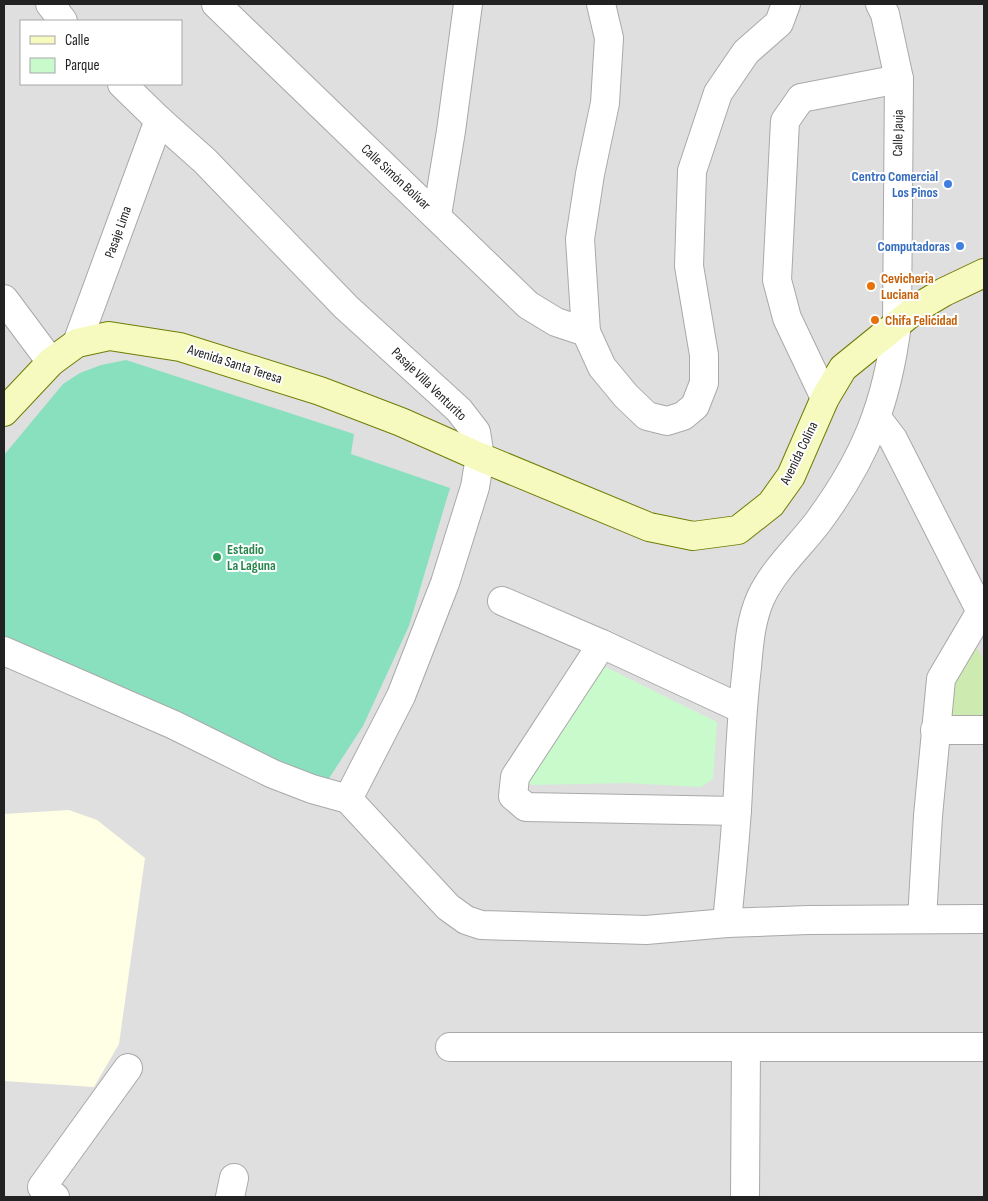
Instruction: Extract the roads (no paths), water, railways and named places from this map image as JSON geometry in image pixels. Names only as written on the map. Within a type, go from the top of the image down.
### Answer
[{"type":"street","points":[[50,4],[62,20]]},
{"type":"street","name":"Calle Simón Bolívar","points":[[216,4],[322,109],[437,215],[528,305],[556,322],[586,332]]},
{"type":"street","points":[[437,215],[452,131],[468,4]]},
{"type":"street","points":[[601,4],[609,38],[605,104],[590,174],[580,239],[586,332],[602,367],[626,396],[647,416],[667,421],[683,416],[694,406],[704,383],[704,355],[689,266],[692,171],[718,94],[746,52],[779,23],[786,4]]},
{"type":"street","name":"Calle Jauja","points":[[727,923],[737,811],[742,709],[751,628],[761,598],[777,570],[818,522],[856,465],[877,418],[892,361],[897,324],[899,79],[885,14],[880,4]]},
{"type":"street","points":[[825,398],[786,318],[777,280],[785,121],[801,98],[899,79]]},
{"type":"street","name":"Pasaje Villa Venturito","points":[[123,85],[205,161],[346,307],[459,410],[476,432],[480,457],[475,487],[445,583],[401,696],[348,798]]},
{"type":"street","name":"Pasaje Lima","points":[[77,343],[159,120]]},
{"type":"street","name":"Avenida Colina","points":[[480,457],[649,527],[693,536],[738,530],[771,504],[791,476],[825,398],[844,368],[897,324],[944,292],[984,273]]},
{"type":"street","points":[[4,299],[51,362]]},
{"type":"street","name":"Avenida Santa Teresa","points":[[4,412],[51,362],[77,343],[108,336],[180,347],[320,391],[401,422],[480,457]]},
{"type":"street","points":[[877,418],[893,439],[983,615],[941,679],[935,730],[922,919]]},
{"type":"street","points":[[502,601],[602,644],[742,709]]},
{"type":"street","points":[[602,644],[514,777],[513,796],[526,807],[737,811]]},
{"type":"street","points":[[4,651],[174,725],[272,774],[312,789],[348,798],[448,907],[466,920],[481,925],[646,930],[727,923],[984,919]]},
{"type":"street","points":[[935,730],[984,730]]},
{"type":"street","points":[[450,1047],[984,1047]]},
{"type":"street","points":[[745,1197],[746,1047]]},
{"type":"street","points":[[55,1197],[42,1187],[128,1068]]},
{"type":"place","name":"Centro Comercial Los Pinos","points":[[948,184]]},
{"type":"place","name":"Computadoras","points":[[960,246]]},
{"type":"place","name":"Cevicheria Luciana","points":[[871,286]]},
{"type":"place","name":"Chifa Felicidad","points":[[875,320]]},
{"type":"place","name":"Estadio La Laguna","points":[[217,557]]}]
